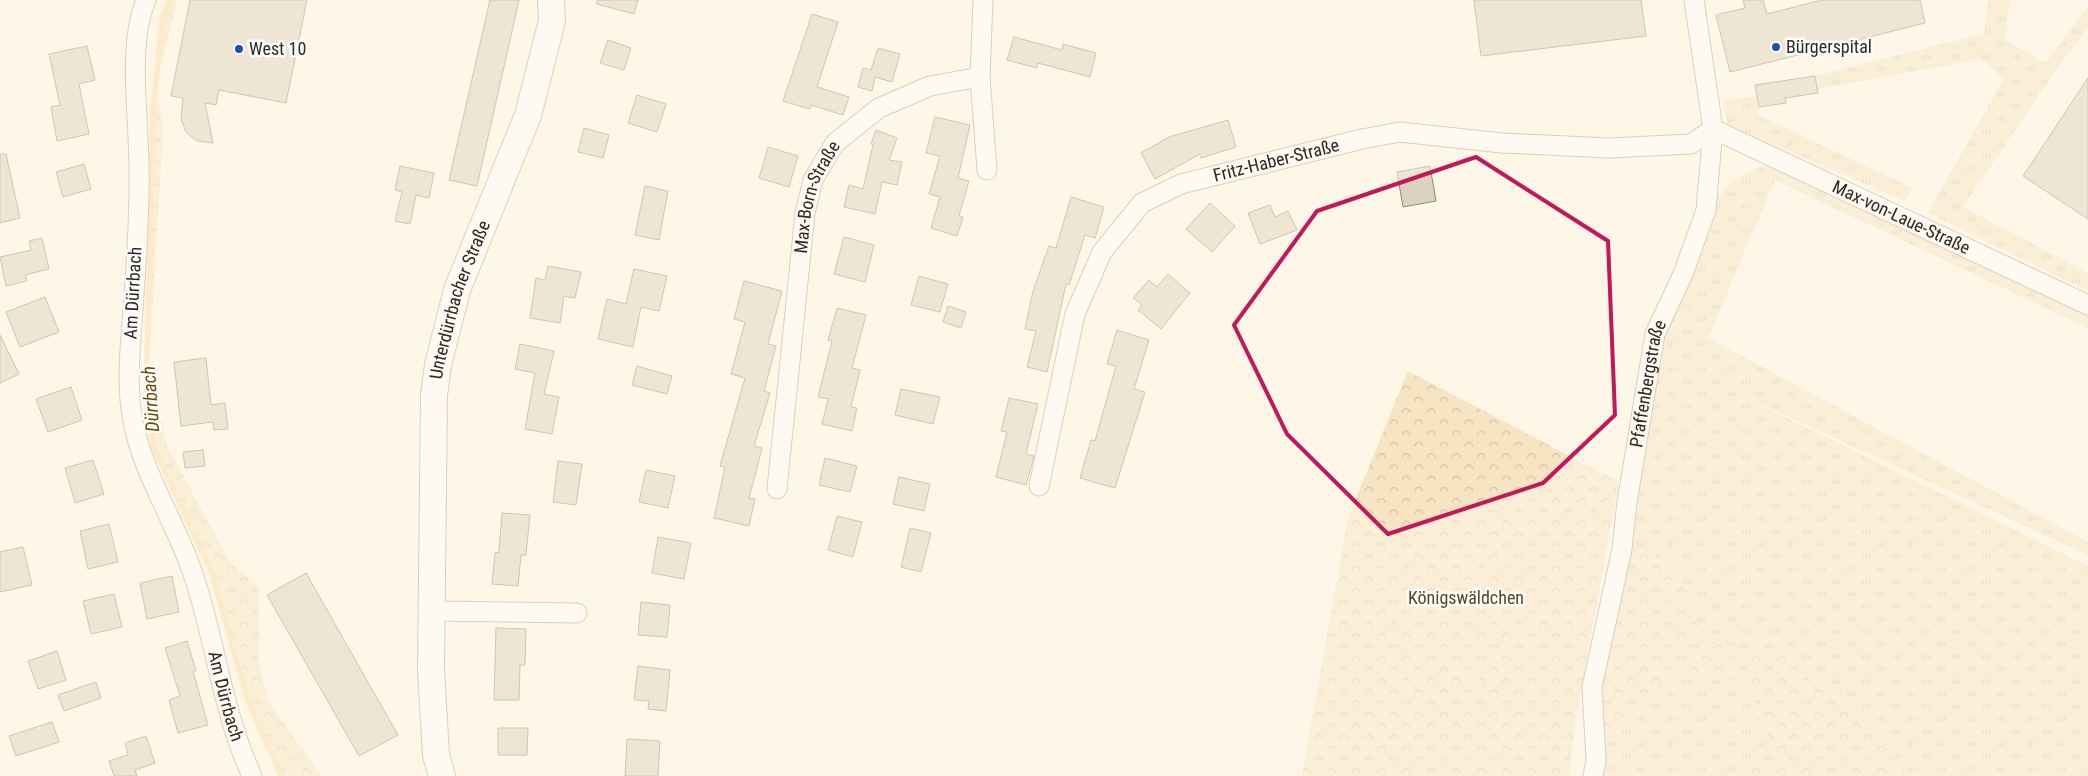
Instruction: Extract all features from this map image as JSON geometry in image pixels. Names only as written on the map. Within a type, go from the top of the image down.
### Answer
[{"type":"street","name":"Am Dürrbach","points":[[146,0],[136,37],[139,179],[130,343],[130,400],[134,432],[146,470],[188,558],[196,581],[227,708],[240,749],[252,776]]},
{"type":"street","name":"Unterdürrbacher Straße","points":[[442,776],[436,755],[432,713],[434,395],[438,365],[457,290],[528,115],[552,21],[551,0]]},
{"type":"street","points":[[983,0],[980,77],[987,170]]},
{"type":"street","name":"Pfaffenbergstraße","points":[[1593,776],[1596,761],[1592,687],[1622,549],[1627,502],[1655,334],[1683,274],[1706,210],[1713,129],[1694,0]]},
{"type":"street","name":"Max-Born-Straße","points":[[777,490],[805,213],[814,180],[835,143],[879,108],[930,86],[980,77]]},
{"type":"street","name":"Max-von-Laue-Straße","points":[[1713,129],[2088,305]]},
{"type":"street","name":"Fritz-Haber-Straße","points":[[1039,486],[1075,314],[1102,252],[1142,203],[1181,184],[1362,139],[1400,132],[1502,143],[1610,148],[1691,144],[1713,129]]},
{"type":"street","points":[[432,611],[578,613]]},
{"type":"highlighted area","points":[[1476,157],[1608,241],[1615,415],[1543,483],[1388,534],[1287,434],[1234,325],[1317,211]]},
{"type":"green space","points":[[166,0],[177,0],[159,73],[158,104],[162,113],[162,148],[149,365],[166,444],[230,563],[252,580],[259,591],[259,661],[267,700],[321,776],[281,776],[247,699],[212,574],[153,446],[146,396],[153,108],[158,20]]},
{"type":"green space","points":[[1988,0],[2010,0],[2005,40],[2046,63],[2088,6],[2088,27],[2053,74],[1963,207],[2088,273],[2088,291],[1928,213],[2004,79],[1982,59],[1817,89],[1815,76],[1984,34]]},
{"type":"green space","points":[[1757,96],[1758,115],[1912,188],[1904,201],[1727,124],[1723,101]]},
{"type":"green space","points":[[1780,161],[2088,305],[2088,328],[1775,180],[1708,338],[2088,542],[2088,555],[1720,385],[2088,566],[2088,776],[1909,776],[1840,689],[1813,677],[1781,639],[1726,646],[1703,635],[1675,563],[1622,549],[1655,334],[1706,210],[1730,184],[1739,178],[1758,168]]},
{"type":"green space","name":"Königswäldchen","points":[[1408,371],[1619,482],[1575,723],[1569,776],[1302,776],[1348,518]]},
{"type":"green space","points":[[1622,549],[1675,563],[1703,635],[1726,646],[1781,639],[1813,677],[1840,689],[1909,776],[1732,776],[1771,745],[1746,683],[1703,672],[1665,679],[1625,714],[1596,761],[1592,687]]},
{"type":"green space","points":[[1703,672],[1746,683],[1771,745],[1732,776],[1593,776],[1596,761],[1625,714],[1665,679]]},
{"type":"building","name":"West 10","points":[[190,0],[307,0],[286,103],[219,90],[216,105],[205,103],[213,143],[197,141],[186,132],[181,119],[183,98],[171,96]]},
{"type":"building","points":[[490,0],[519,0],[477,186],[449,180]]},
{"type":"building","points":[[597,0],[638,0],[634,14],[597,4]]},
{"type":"building","points":[[1474,0],[1641,0],[1646,36],[1481,56]]},
{"type":"building","name":"Bürgerspital","points":[[1743,0],[1763,0],[1767,14],[1822,0],[1920,0],[1925,23],[1730,72],[1716,15],[1745,8]]},
{"type":"building","points":[[812,14],[838,22],[817,87],[849,97],[843,115],[811,105],[810,109],[783,101]]},
{"type":"building","points":[[1014,37],[1062,50],[1063,44],[1096,53],[1090,77],[1038,63],[1037,68],[1007,60]]},
{"type":"building","points":[[608,40],[631,48],[624,70],[600,63]]},
{"type":"building","points":[[87,46],[95,80],[79,84],[89,134],[57,141],[51,107],[60,105],[49,54]]},
{"type":"building","points":[[878,48],[900,54],[892,82],[875,77],[872,91],[858,87],[863,68],[871,70]]},
{"type":"building","points":[[1815,76],[1818,93],[1785,98],[1786,103],[1759,107],[1755,85]]},
{"type":"building","points":[[2088,78],[2088,219],[2023,176]]},
{"type":"building","points":[[637,95],[666,104],[657,132],[628,123]]},
{"type":"building","points":[[935,117],[970,125],[958,178],[969,181],[959,216],[963,217],[957,236],[931,228],[940,197],[929,194],[940,156],[926,153]]},
{"type":"building","points":[[1228,120],[1236,147],[1201,158],[1200,154],[1155,179],[1141,153],[1169,137]]},
{"type":"building","points":[[584,128],[609,135],[603,158],[578,152]]},
{"type":"building","points":[[876,130],[897,138],[889,160],[902,162],[897,185],[882,182],[875,214],[844,207],[849,185],[863,189],[873,145],[871,144]]},
{"type":"building","points":[[768,147],[798,156],[789,187],[759,178]]},
{"type":"building","points":[[0,154],[6,154],[20,218],[0,223]]},
{"type":"building","points":[[84,164],[91,189],[63,197],[56,172]]},
{"type":"building","points":[[400,166],[434,173],[429,198],[416,195],[410,224],[395,221],[402,192],[395,190]]},
{"type":"building","points":[[1430,166],[1436,201],[1403,207],[1397,172]]},
{"type":"building","points":[[645,186],[668,191],[659,240],[635,235]]},
{"type":"building","points":[[1071,197],[1104,207],[1095,238],[1085,235],[1069,285],[1066,284],[1047,372],[1027,367],[1036,331],[1025,329],[1033,291],[1049,246],[1056,248]]},
{"type":"building","points":[[1210,203],[1235,226],[1212,252],[1186,229]]},
{"type":"building","points":[[1270,205],[1275,217],[1288,211],[1297,230],[1260,244],[1248,213]]},
{"type":"building","points":[[844,237],[874,245],[865,282],[834,274]]},
{"type":"building","points":[[42,238],[49,269],[25,275],[27,281],[6,286],[0,257],[31,250],[29,241]]},
{"type":"building","points":[[548,266],[581,272],[575,298],[564,296],[560,323],[530,318],[536,278],[545,280]]},
{"type":"building","points":[[634,269],[667,276],[659,311],[641,307],[633,347],[598,339],[607,299],[626,304]]},
{"type":"building","points":[[1168,274],[1190,293],[1161,329],[1138,310],[1142,305],[1133,298],[1149,280],[1157,287]]},
{"type":"building","points":[[919,276],[948,284],[940,312],[911,305]]},
{"type":"building","points":[[744,281],[782,291],[768,344],[776,346],[764,391],[770,393],[754,446],[762,448],[749,498],[755,499],[749,526],[714,518],[725,467],[720,466],[745,378],[731,374],[745,322],[734,319]]},
{"type":"building","points":[[45,297],[59,332],[20,347],[6,312]]},
{"type":"building","points":[[948,306],[966,312],[961,328],[943,322]]},
{"type":"building","points":[[837,308],[866,315],[852,368],[860,370],[851,407],[857,408],[852,431],[822,424],[828,399],[818,397],[832,341],[828,340]]},
{"type":"building","points":[[1117,330],[1149,340],[1134,389],[1145,392],[1115,488],[1080,478],[1091,440],[1095,441],[1116,366],[1107,364]]},
{"type":"building","points":[[0,335],[19,374],[0,383]]},
{"type":"building","points":[[520,344],[554,351],[544,394],[559,397],[552,434],[525,429],[535,373],[515,369]]},
{"type":"building","points":[[206,358],[211,405],[225,403],[228,429],[214,430],[213,422],[181,426],[174,362]]},
{"type":"building","points":[[637,366],[672,376],[667,394],[632,385]]},
{"type":"building","points":[[71,387],[82,420],[48,432],[36,399]]},
{"type":"building","points":[[901,389],[940,397],[933,424],[895,415]]},
{"type":"building","points":[[1009,398],[1038,404],[1026,454],[1034,456],[1026,485],[996,477],[1007,432],[1001,431]]},
{"type":"building","points":[[203,450],[205,466],[185,468],[183,452]]},
{"type":"building","points":[[825,458],[857,466],[850,492],[819,485]]},
{"type":"building","points":[[93,460],[104,494],[75,503],[65,468]]},
{"type":"building","points":[[558,461],[582,464],[576,505],[553,502]]},
{"type":"building","points":[[646,470],[675,476],[668,508],[639,502]]},
{"type":"building","points":[[899,477],[930,484],[924,511],[893,504]]},
{"type":"building","points":[[502,513],[530,515],[526,555],[521,555],[518,586],[492,584],[495,553],[499,552]]},
{"type":"building","points":[[837,516],[862,522],[853,557],[828,550]]},
{"type":"building","points":[[109,524],[118,562],[88,569],[80,531]]},
{"type":"building","points":[[910,528],[931,533],[921,572],[901,567]]},
{"type":"building","points":[[658,537],[691,543],[684,579],[652,573]]},
{"type":"building","points":[[23,547],[32,585],[0,592],[0,552]]},
{"type":"building","points":[[306,573],[398,735],[359,756],[267,595]]},
{"type":"building","points":[[172,576],[179,612],[147,619],[140,583]]},
{"type":"building","points":[[114,594],[122,627],[91,634],[83,601]]},
{"type":"building","points":[[641,602],[670,605],[667,637],[638,635]]},
{"type":"building","points":[[496,628],[526,629],[525,665],[520,665],[519,700],[494,700]]},
{"type":"building","points":[[187,641],[208,725],[178,733],[169,700],[180,696],[165,648]]},
{"type":"building","points":[[57,651],[66,680],[38,689],[28,661]]},
{"type":"building","points":[[638,666],[670,670],[666,711],[648,709],[649,701],[634,700]]},
{"type":"building","points":[[96,682],[101,698],[64,711],[58,695]]},
{"type":"building","points":[[52,722],[59,742],[16,756],[9,736]]},
{"type":"building","points":[[498,728],[528,728],[527,755],[498,755]]},
{"type":"building","points":[[146,736],[155,763],[135,770],[137,776],[114,776],[109,761],[128,755],[125,743]]},
{"type":"building","points":[[627,739],[660,741],[658,776],[625,776]]},
{"type":"waterway","name":"Dürrbach","points":[[171,0],[162,23],[153,108],[146,396],[153,446],[212,574],[247,699],[281,776]]},
{"type":"place","name":"Bürgerspital","points":[[1776,47]]},
{"type":"place","name":"West 10","points":[[239,49]]}]
